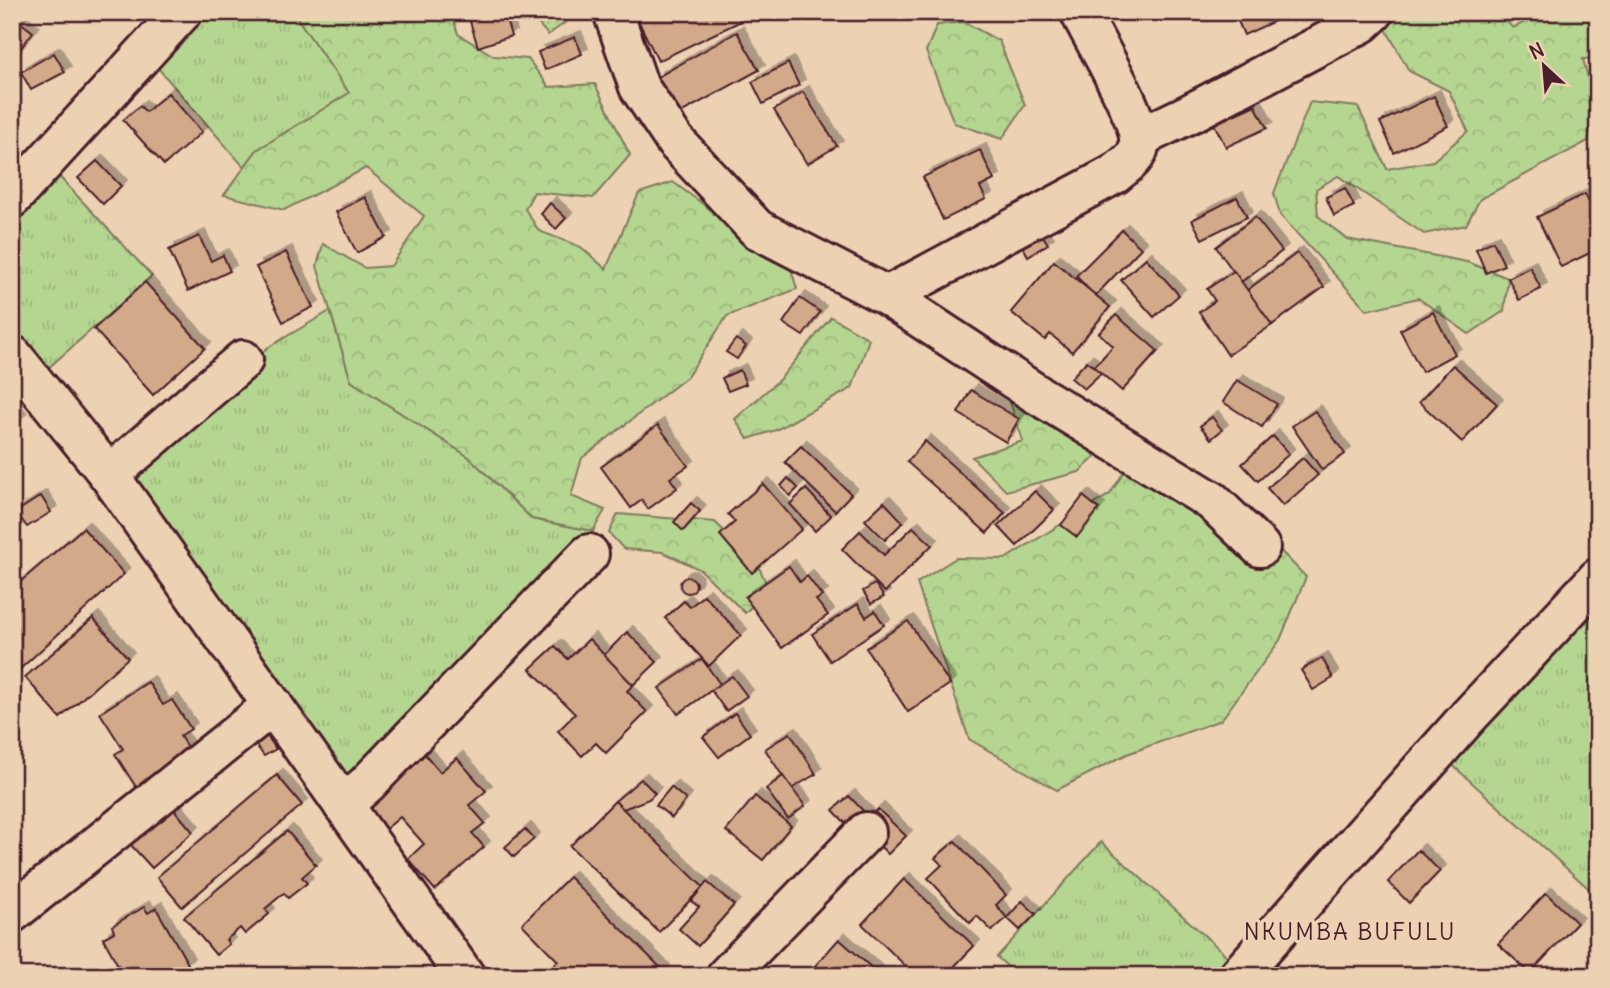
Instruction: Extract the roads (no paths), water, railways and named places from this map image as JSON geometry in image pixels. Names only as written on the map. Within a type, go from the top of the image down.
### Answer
[{"type":"street","points":[[12,198],[182,12]]},
{"type":"street","points":[[613,12],[639,87],[668,131],[757,229],[887,296],[1035,393],[1212,501],[1260,548]]},
{"type":"street","points":[[887,296],[1115,174],[1136,156],[1140,144],[1136,121],[1080,12]]},
{"type":"street","points":[[1139,138],[1362,23],[1374,12]]},
{"type":"street","points":[[12,355],[109,475],[465,976]]},
{"type":"street","points":[[109,475],[243,360]]},
{"type":"street","points":[[343,805],[367,784],[589,554]]},
{"type":"street","points":[[1238,976],[1468,717],[1598,578]]},
{"type":"street","points":[[12,913],[273,705]]},
{"type":"street","points":[[726,976],[866,832]]},
{"type":"district","name":"NKUMBA BUFULU","points":[[1350,932]]}]
